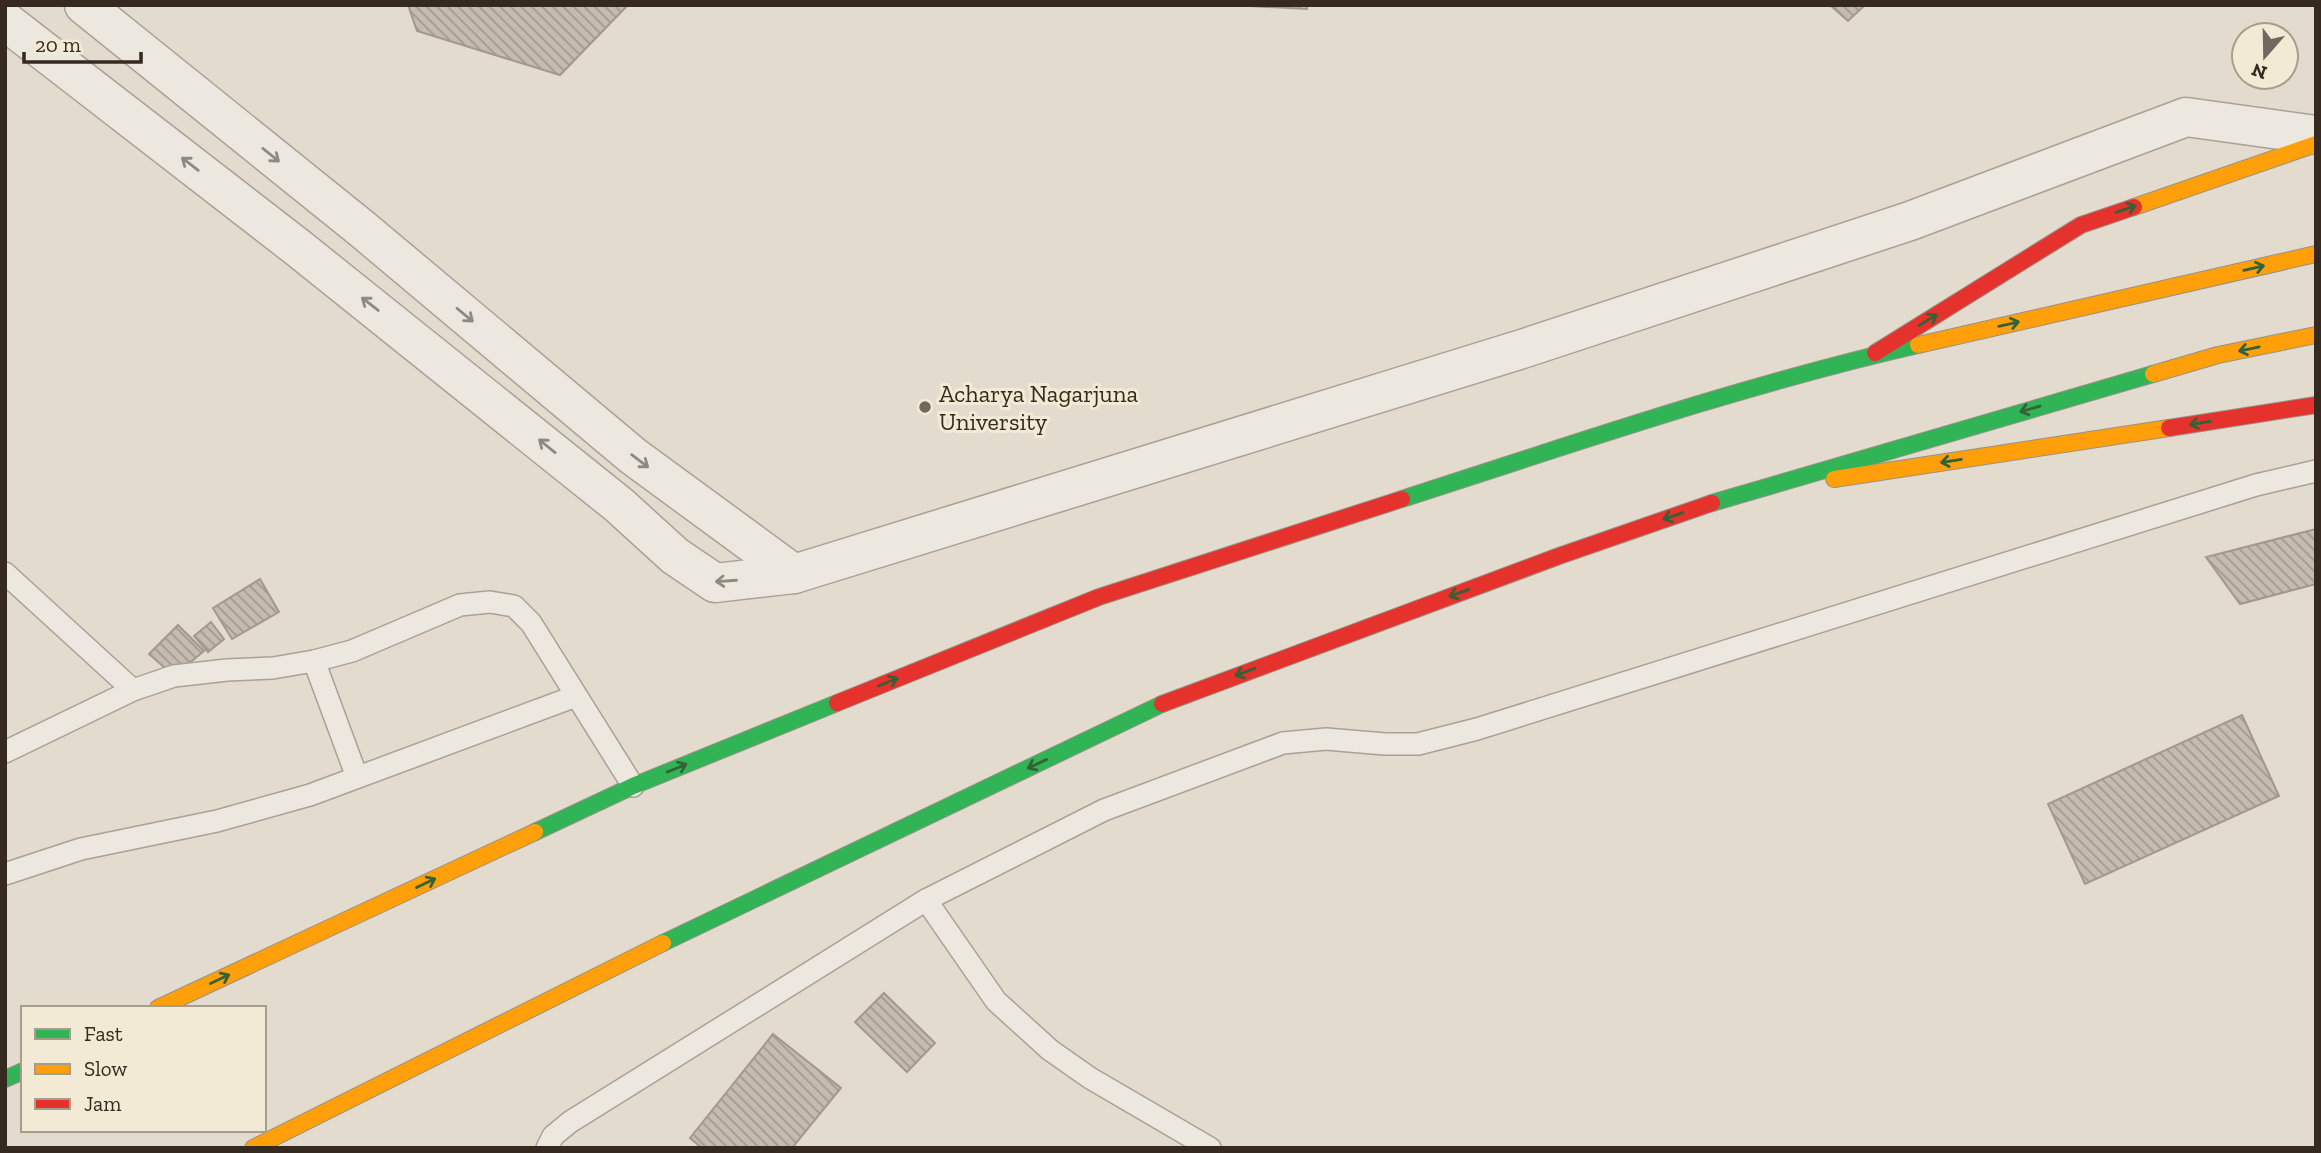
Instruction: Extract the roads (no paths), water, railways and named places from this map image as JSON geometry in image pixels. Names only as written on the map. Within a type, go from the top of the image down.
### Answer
[{"type":"main road","points":[[1870,356],[2081,225],[2316,145]]},
{"type":"main road","points":[[162,1006],[633,786],[1099,597],[1669,412],[1870,356],[2316,254]]},
{"type":"main road","points":[[253,1148],[696,926],[1175,698],[1559,556],[1737,494],[2218,355],[2316,335]]},
{"type":"main road","points":[[1737,494],[2316,405]]},
{"type":"main road","points":[[5,1079],[21,1072]]},
{"type":"street","points":[[84,5],[361,228],[633,456],[794,574]]},
{"type":"street","points":[[5,21],[286,238],[619,505],[675,556],[715,583],[794,574],[1522,349],[1910,221],[2186,117],[2316,135]]},
{"type":"lane","points":[[547,1148],[553,1136],[570,1122],[926,900],[1104,810],[1283,743],[1326,739],[1418,744],[1477,729],[2243,489],[2316,471]]},
{"type":"lane","points":[[5,573],[133,690]]},
{"type":"lane","points":[[5,752],[133,690],[174,676],[314,662],[352,650],[460,605],[490,602],[514,606],[531,623],[633,786]]},
{"type":"lane","points":[[314,662],[357,777]]},
{"type":"lane","points":[[5,874],[81,849],[216,821],[310,795],[576,696]]},
{"type":"lane","points":[[926,900],[996,1001],[1050,1050],[1090,1078],[1210,1148]]},
{"type":"place","name":"Acharya Nagarjuna University","points":[[925,407]]}]
